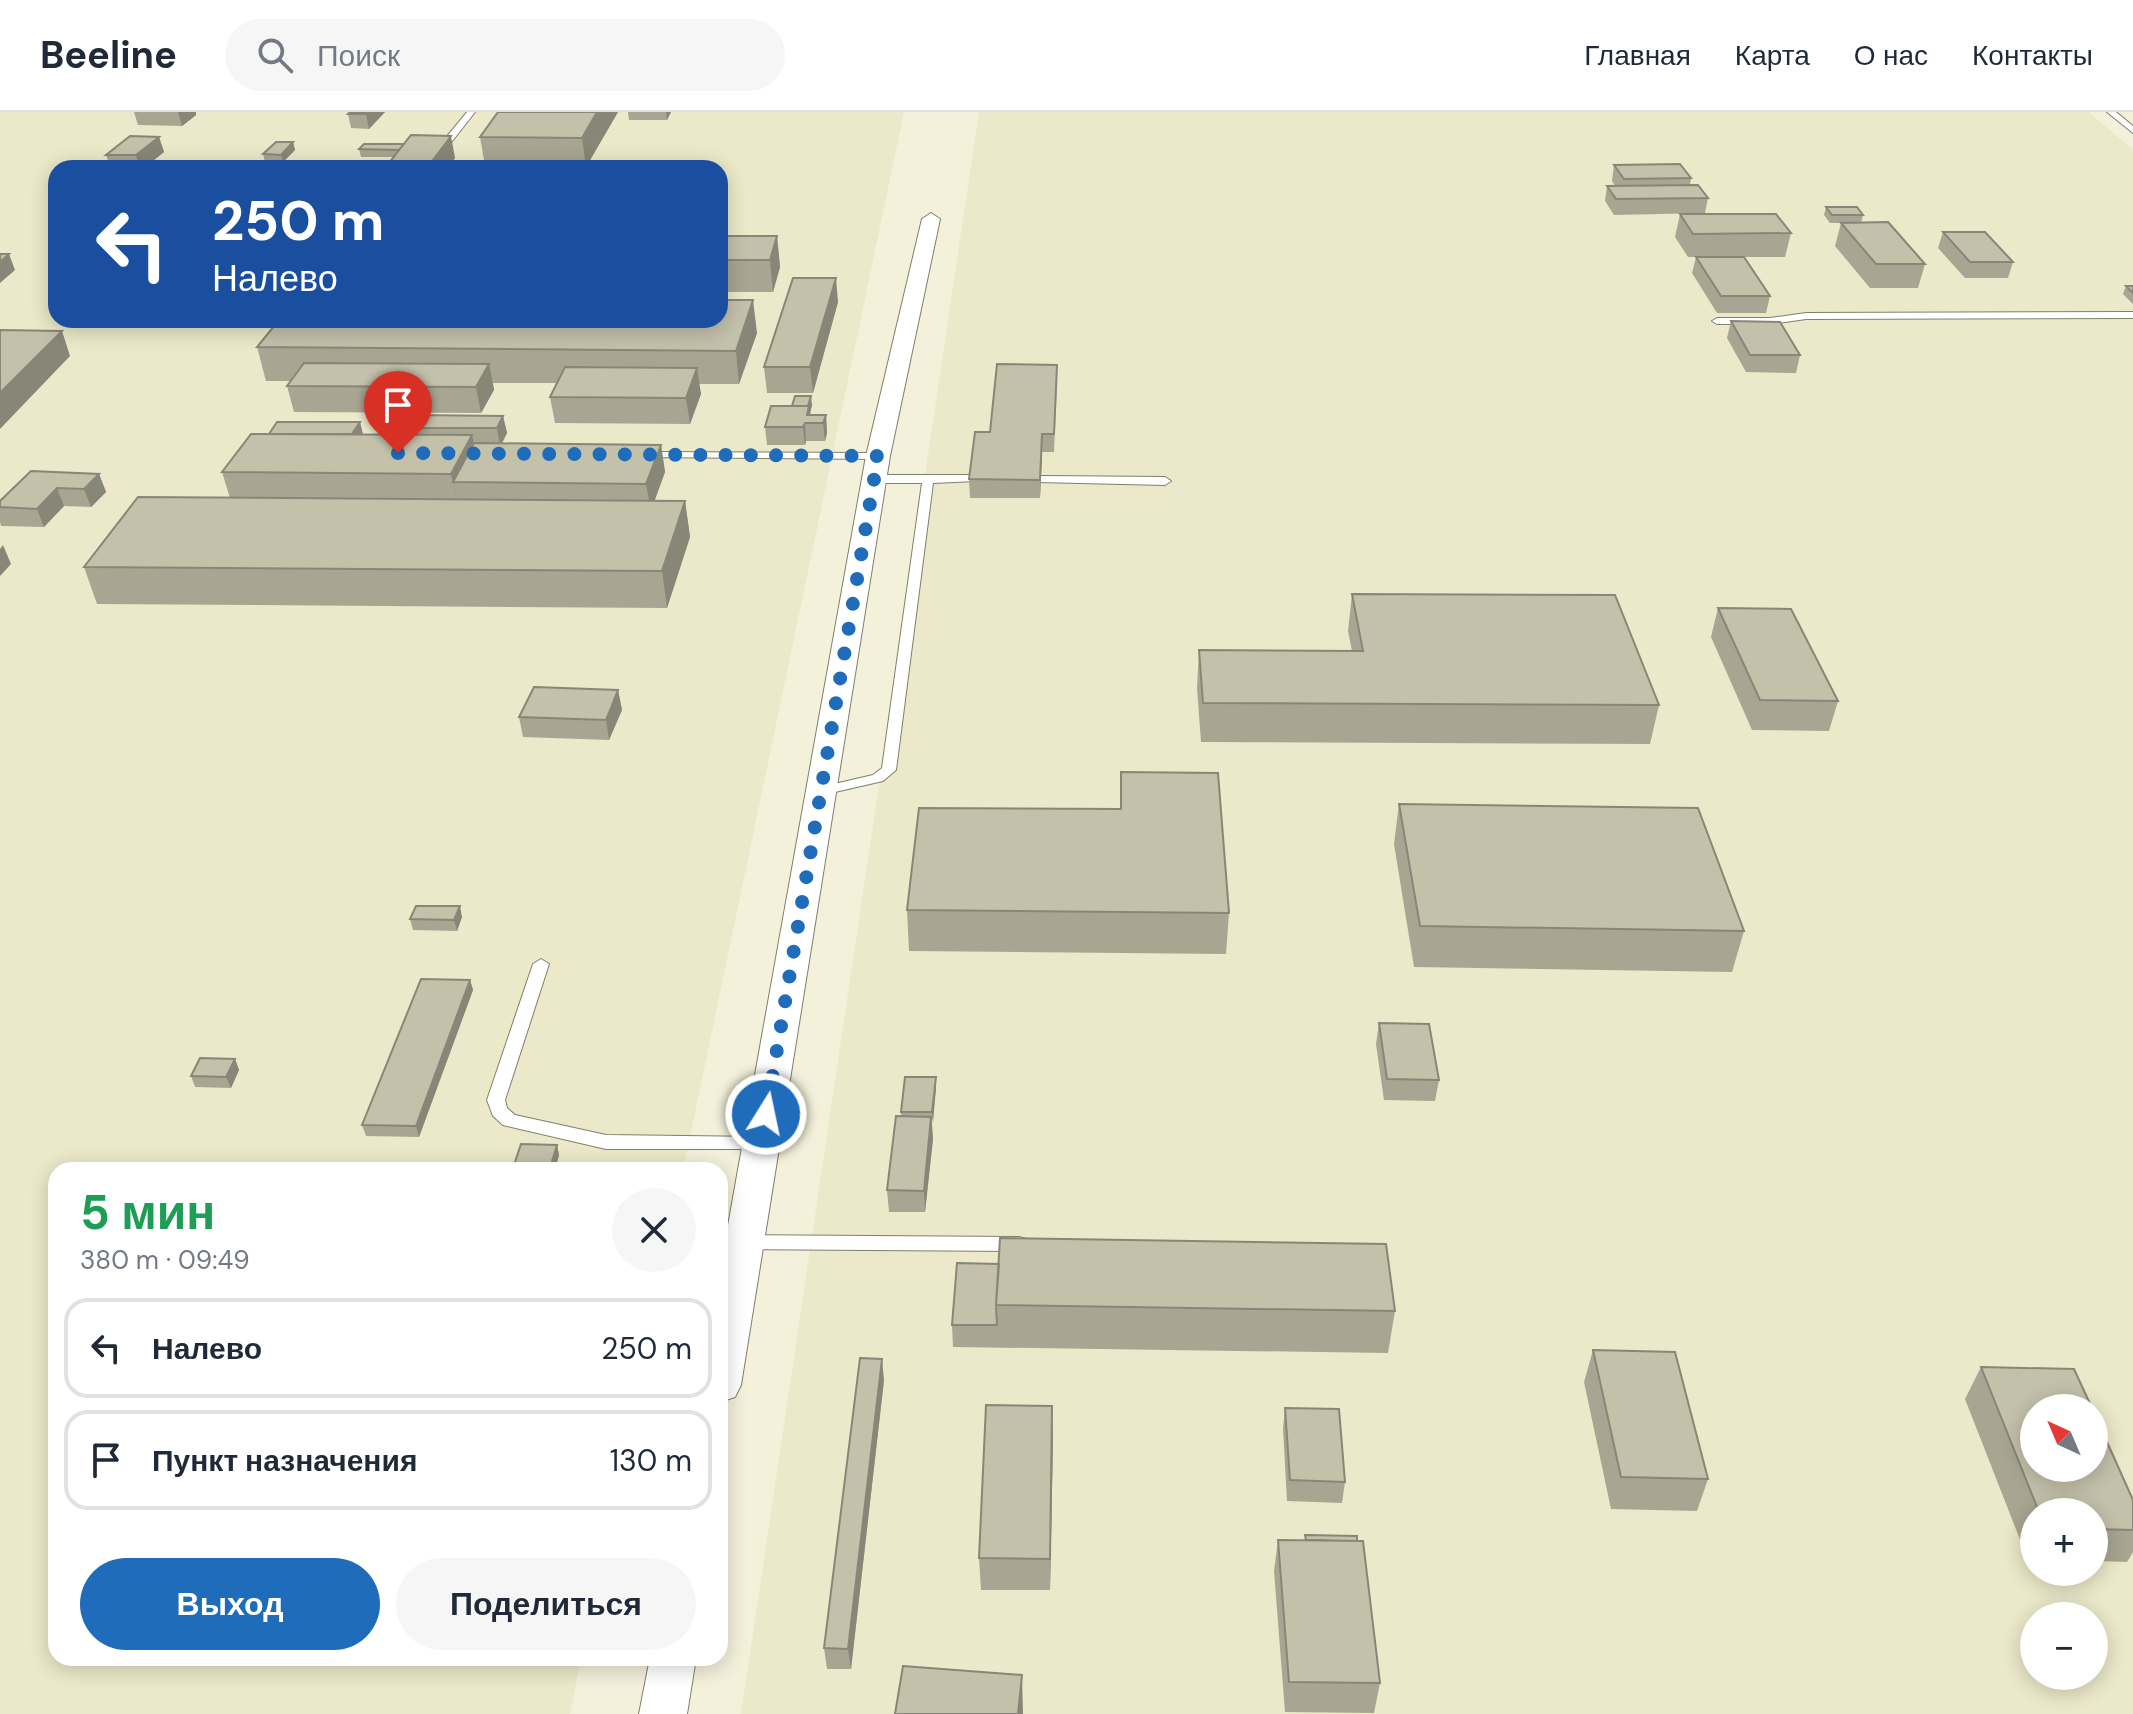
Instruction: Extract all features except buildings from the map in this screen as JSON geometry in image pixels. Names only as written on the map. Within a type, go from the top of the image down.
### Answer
[{"type":"street","points":[[728,1337],[876,468],[931,219]]},
{"type":"street","points":[[663,1714],[672,1666]]},
{"type":"lane","points":[[447,142],[471,112]]},
{"type":"lane","points":[[2111,112],[2133,130]]},
{"type":"lane","points":[[1717,321],[1770,321],[1806,316],[2133,315]]},
{"type":"lane","points":[[629,455],[876,468],[928,479],[972,479]]},
{"type":"lane","points":[[822,791],[878,778],[889,770],[928,479]]},
{"type":"lane","points":[[1041,480],[1165,481]]},
{"type":"lane","points":[[541,964],[496,1100],[499,1111],[509,1120],[606,1142],[761,1144]]},
{"type":"lane","points":[[744,1242],[1044,1245]]},
{"type":"shaded area","points":[[0,112],[904,112],[685,1162],[48,1162],[48,1666],[579,1666],[570,1714],[0,1714]]},
{"type":"shaded area","points":[[979,112],[2089,112],[2133,150],[2133,1714],[741,1714]]},
{"type":"route","points":[[398,453],[878,456],[766,1114]]}]
